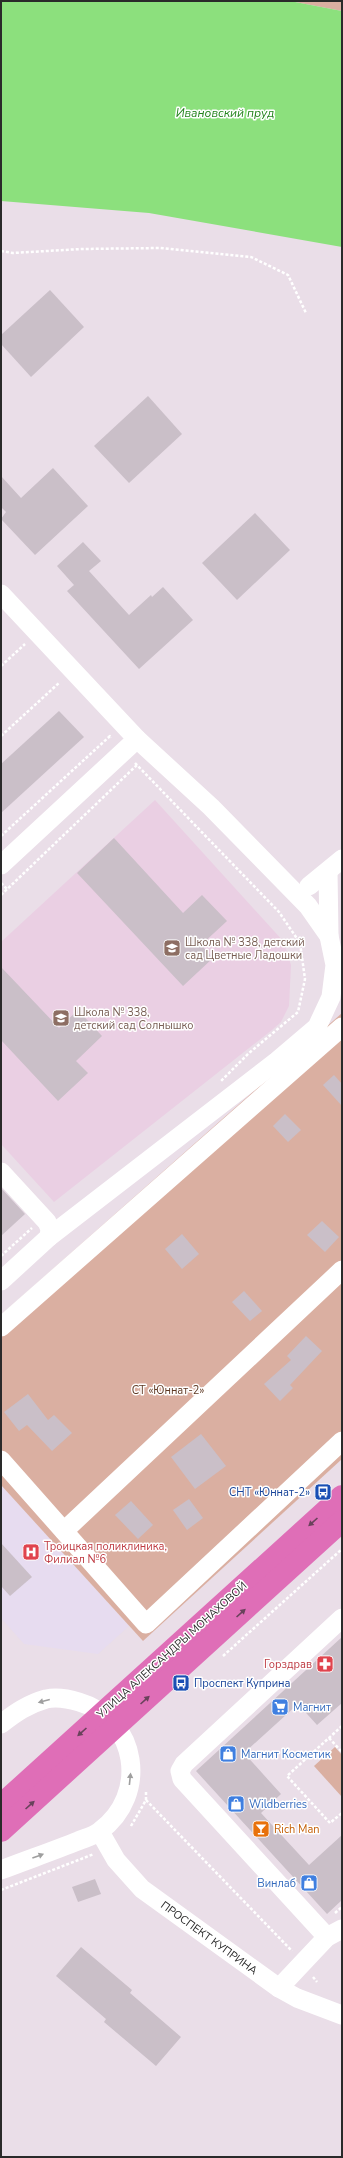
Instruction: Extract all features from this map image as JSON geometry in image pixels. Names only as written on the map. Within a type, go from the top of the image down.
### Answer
[{"type":"main road","name":"УЛИЦА АЛЕКСАНДРЫ МОНАХОВОЙ","points":[[1,1831],[110,1719],[342,1496]]},
{"type":"main road","name":"УЛИЦА АЛЕКСАНДРЫ МОНАХОВОЙ","points":[[1,1805],[110,1719],[342,1521]]},
{"type":"street","points":[[1,594],[130,745],[212,806],[308,906],[329,936]]},
{"type":"street","points":[[1,865],[130,745]]},
{"type":"street","points":[[309,886],[342,859]]},
{"type":"street","points":[[1,1281],[49,1237],[277,1061],[317,1028],[338,977],[329,936],[328,871]]},
{"type":"street","points":[[1,1327],[342,1027]]},
{"type":"street","points":[[1,1172],[47,1222],[50,1229],[49,1237]]},
{"type":"street","points":[[64,1531],[342,1270]]},
{"type":"street","points":[[1,1460],[146,1624],[342,1441]]},
{"type":"street","points":[[279,1988],[334,1933],[182,1779],[180,1771],[184,1764],[342,1618]]},
{"type":"street","points":[[1,1724],[19,1710],[47,1699],[68,1699],[90,1705],[110,1719],[126,1741],[131,1758],[131,1778],[127,1797],[103,1839],[1,1870]]},
{"type":"street","name":"ПРОСПЕКТ КУПРИНА","points":[[103,1839],[116,1860],[142,1888],[279,1988],[298,1998],[342,2015]]},
{"type":"path","points":[[1,251],[13,253],[81,249],[160,248],[251,257],[288,275],[306,313]]},
{"type":"path","points":[[1,666],[25,644]]},
{"type":"path","points":[[1,736],[60,682]]},
{"type":"path","points":[[1,836],[110,736]]},
{"type":"path","points":[[130,745],[137,765],[279,912],[300,944],[305,979],[298,1012],[249,1053],[216,1086]]},
{"type":"path","points":[[1,895],[142,761]]},
{"type":"path","points":[[1,883],[7,889]]},
{"type":"path","points":[[219,1659],[342,1549]]},
{"type":"path","points":[[342,1726],[287,1776],[330,1823],[342,1812]]},
{"type":"path","points":[[329,1738],[342,1752]]},
{"type":"path","points":[[1,1890],[86,1859],[103,1839],[123,1835],[146,1800],[145,1788]]},
{"type":"path","points":[[146,1800],[303,1963],[317,1982]]},
{"type":"shaded area","points":[[155,800],[284,942],[291,965],[289,1006],[281,1022],[272,1030],[54,1202],[1,1144],[1,942]]},
{"type":"shaded area","name":"Троицкая поликлиника, Филиал №6","points":[[1,1485],[129,1626],[98,1654],[24,1644],[1,1618]]},
{"type":"green space","points":[[290,1],[342,1],[342,11]]},
{"type":"green space","name":"СТ «Юннат-2»","points":[[342,1013],[342,1459],[143,1641],[1,1485],[1,1315]]},
{"type":"green space","points":[[335,1747],[342,1755],[342,1797],[314,1766]]},
{"type":"water","name":"Ивановский пруд","points":[[1,1],[290,1],[342,11],[342,247],[149,213],[1,201]]},
{"type":"building","points":[[50,290],[84,327],[31,377],[1,344],[1,335]]},
{"type":"building","points":[[148,396],[182,434],[129,483],[94,446]]},
{"type":"building","points":[[53,468],[88,506],[35,555],[1,519],[6,512],[1,507],[1,476],[21,498]]},
{"type":"building","points":[[255,513],[290,550],[237,600],[202,563]]},
{"type":"building","points":[[83,542],[101,561],[89,571],[129,615],[151,595],[152,597],[163,587],[193,620],[139,669],[67,591],[74,585],[57,566]]},
{"type":"building","points":[[59,711],[84,737],[1,813],[1,764]]},
{"type":"building","points":[[114,838],[183,913],[202,895],[227,921],[201,945],[213,958],[183,986],[77,873]]},
{"type":"building","points":[[1,967],[59,1028],[78,1010],[102,1036],[76,1061],[88,1073],[58,1101],[1,1040]]},
{"type":"building","points":[[334,1075],[342,1084],[342,1106],[323,1085]]},
{"type":"building","points":[[285,1114],[301,1130],[288,1142],[273,1126]]},
{"type":"building","points":[[1,1188],[25,1214],[1,1236]]},
{"type":"building","points":[[322,1221],[339,1237],[325,1252],[307,1235]]},
{"type":"building","points":[[182,1234],[199,1254],[182,1269],[165,1249]]},
{"type":"building","points":[[244,1291],[262,1311],[250,1321],[232,1302]]},
{"type":"building","points":[[306,1336],[322,1351],[290,1385],[293,1388],[280,1401],[264,1384],[291,1360],[287,1356]]},
{"type":"building","points":[[28,1394],[48,1420],[54,1415],[72,1433],[52,1451],[27,1425],[19,1431],[4,1412]]},
{"type":"building","points":[[201,1434],[226,1466],[195,1489],[171,1457]]},
{"type":"building","points":[[189,1499],[203,1518],[187,1530],[173,1510]]},
{"type":"building","points":[[131,1501],[153,1525],[138,1539],[115,1515]]},
{"type":"building","points":[[1,1543],[32,1577],[10,1596],[1,1586]]},
{"type":"building","points":[[342,1637],[342,1703],[317,1725],[298,1704],[244,1753],[281,1794],[261,1813],[309,1865],[342,1835],[342,1900],[327,1914],[196,1771]]},
{"type":"building","points":[[95,1879],[101,1894],[78,1902],[72,1887]]},
{"type":"building","points":[[81,1947],[132,1990],[130,1993],[181,2037],[156,2066],[104,2022],[106,2019],[56,1976]]},
{"type":"place","name":"Школа № 338, детский сад Цветные Ладошки","points":[[172,948]]},
{"type":"place","name":"Школа № 338, детский сад Солнышко","points":[[61,1018]]},
{"type":"place","name":"СНТ «Юннат-2»","points":[[323,1492]]},
{"type":"place","name":"Троицкая поликлиника, Филиал №6","points":[[31,1552]]},
{"type":"place","name":"Горздрав","points":[[325,1664]]},
{"type":"place","name":"Проспект Куприна","points":[[181,1683]]},
{"type":"place","name":"Магнит","points":[[280,1707]]},
{"type":"place","name":"Магнит Косметик","points":[[228,1754]]},
{"type":"place","name":"Wildberries","points":[[236,1804]]},
{"type":"place","name":"Rich Man","points":[[261,1829]]},
{"type":"place","name":"Винлаб","points":[[309,1883]]}]
